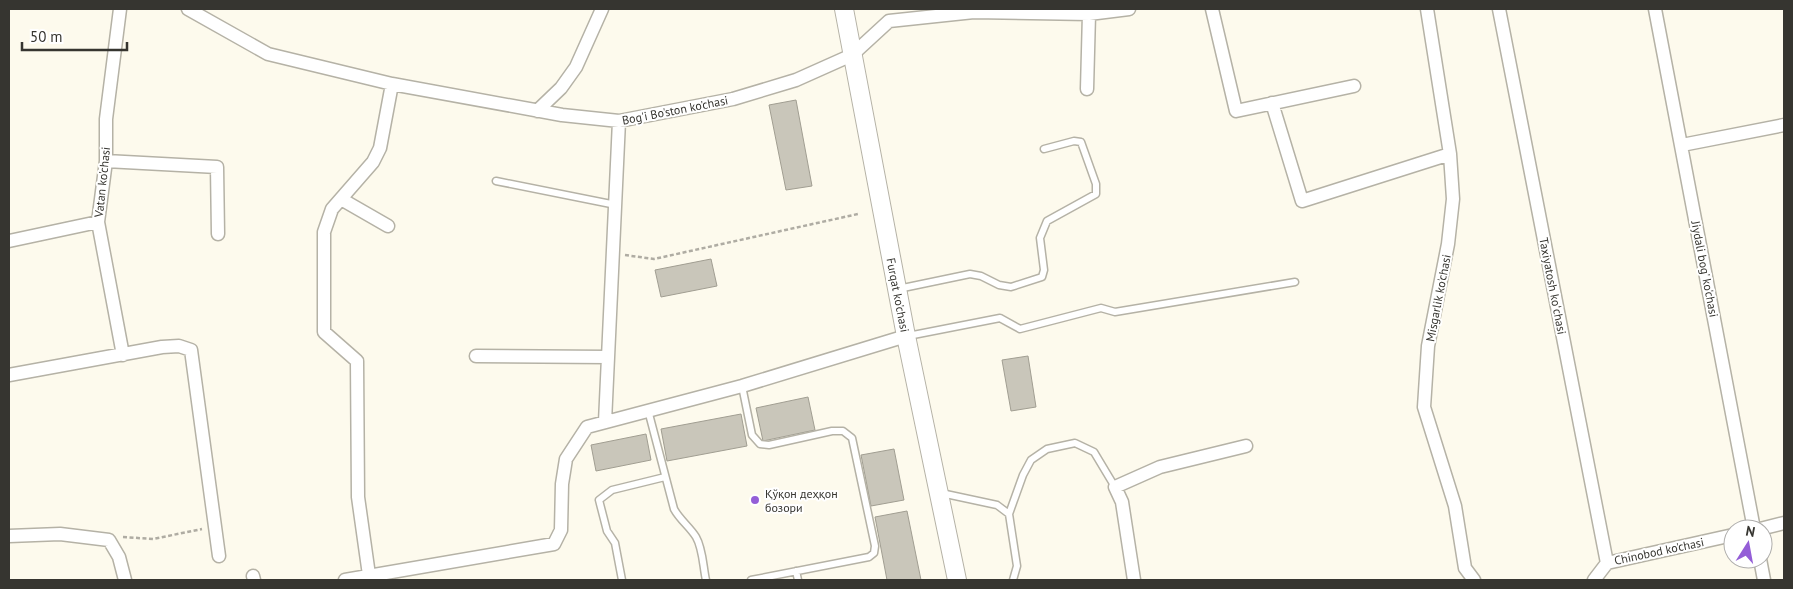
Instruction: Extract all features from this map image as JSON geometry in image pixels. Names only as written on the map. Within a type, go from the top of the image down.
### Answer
[{"type":"main road","name":"Furqat ko'chasi","points":[[844,9],[906,336],[957,580]]},
{"type":"street","name":"Vatan ko'chasi","points":[[120,9],[106,119],[106,161],[98,222],[123,354]]},
{"type":"street","name":"Bog'i Bo'ston ko'chasi","points":[[189,9],[268,54],[392,84],[538,110],[619,121],[733,99],[796,80],[852,55],[889,21],[974,12],[1089,14],[1129,9]]},
{"type":"street","points":[[538,110],[560,88],[576,67],[602,9]]},
{"type":"street","points":[[1212,9],[1236,111],[1354,86]]},
{"type":"street","name":"Misgarlik ko'chasi","points":[[1428,9],[1450,154],[1454,198],[1448,244],[1428,346],[1424,407],[1454,506],[1465,568],[1474,580]]},
{"type":"street","name":"Taxiyatosh koʻchasi","points":[[1499,9],[1607,563]]},
{"type":"street","name":"Jiydali bog' ko'chasi","points":[[1655,9],[1752,519]]},
{"type":"street","points":[[1087,89],[1089,14]]},
{"type":"street","points":[[369,575],[358,497],[357,361],[324,332],[324,232],[332,210],[373,162],[380,148],[392,84]]},
{"type":"street","points":[[1272,103],[1302,201],[1450,154]]},
{"type":"street","points":[[605,422],[619,121]]},
{"type":"street","points":[[1682,145],[1784,125]]},
{"type":"street","points":[[106,161],[217,167],[218,234]]},
{"type":"street","points":[[340,199],[388,226]]},
{"type":"street","points":[[9,241],[98,222]]},
{"type":"street","points":[[346,580],[554,544],[561,530],[562,484],[566,459],[587,427],[742,386],[906,336]]},
{"type":"street","points":[[9,375],[123,354],[179,346],[191,350],[220,556]]},
{"type":"street","points":[[476,356],[608,357]]},
{"type":"street","points":[[1134,580],[1122,502],[1115,487],[1160,467],[1246,446]]},
{"type":"street","points":[[9,536],[60,534],[109,540],[119,557],[125,580]]},
{"type":"street","name":"Chinobod ko'chasi","points":[[1594,580],[1607,563],[1723,537]]},
{"type":"lane","points":[[897,289],[970,274],[981,276],[999,285],[1011,288],[1042,278],[1044,270],[1040,238],[1047,221],[1096,194],[1096,184],[1081,142],[1074,140],[1044,149]]},
{"type":"lane","points":[[496,181],[616,205]]},
{"type":"lane","points":[[906,336],[1000,318],[1020,329],[1101,308],[1115,312],[1295,282]]},
{"type":"lane","points":[[742,386],[752,435],[760,444],[768,445],[832,430],[843,431],[852,438],[875,546],[874,553],[869,557],[751,580]]},
{"type":"lane","points":[[648,410],[674,509],[698,540],[706,580]]},
{"type":"lane","points":[[1013,580],[1017,566],[1008,514],[1031,460],[1047,449],[1074,443],[1094,452],[1115,487]]},
{"type":"lane","points":[[622,580],[615,543],[607,531],[599,500],[612,490],[666,477]]},
{"type":"lane","points":[[940,493],[997,505],[1008,514]]},
{"type":"lane","points":[[796,572],[798,580]]},
{"type":"path","points":[[613,254],[654,259],[858,214]]},
{"type":"path","points":[[109,540],[124,537],[153,539],[216,526]]},
{"type":"building","points":[[796,100],[812,186],[786,190],[769,105]]},
{"type":"building","points":[[711,259],[717,286],[661,297],[655,270]]},
{"type":"building","points":[[1028,356],[1036,407],[1011,411],[1002,360]]},
{"type":"building","points":[[808,397],[815,430],[763,441],[756,408]]},
{"type":"building","points":[[741,414],[747,446],[667,461],[661,429]]},
{"type":"building","points":[[646,434],[651,460],[596,471],[591,445]]},
{"type":"building","points":[[894,449],[904,500],[871,506],[861,455]]},
{"type":"building","points":[[907,511],[921,580],[887,580],[875,517]]},
{"type":"place","name":"Қўқон деҳқон бозори","points":[[755,500]]}]
